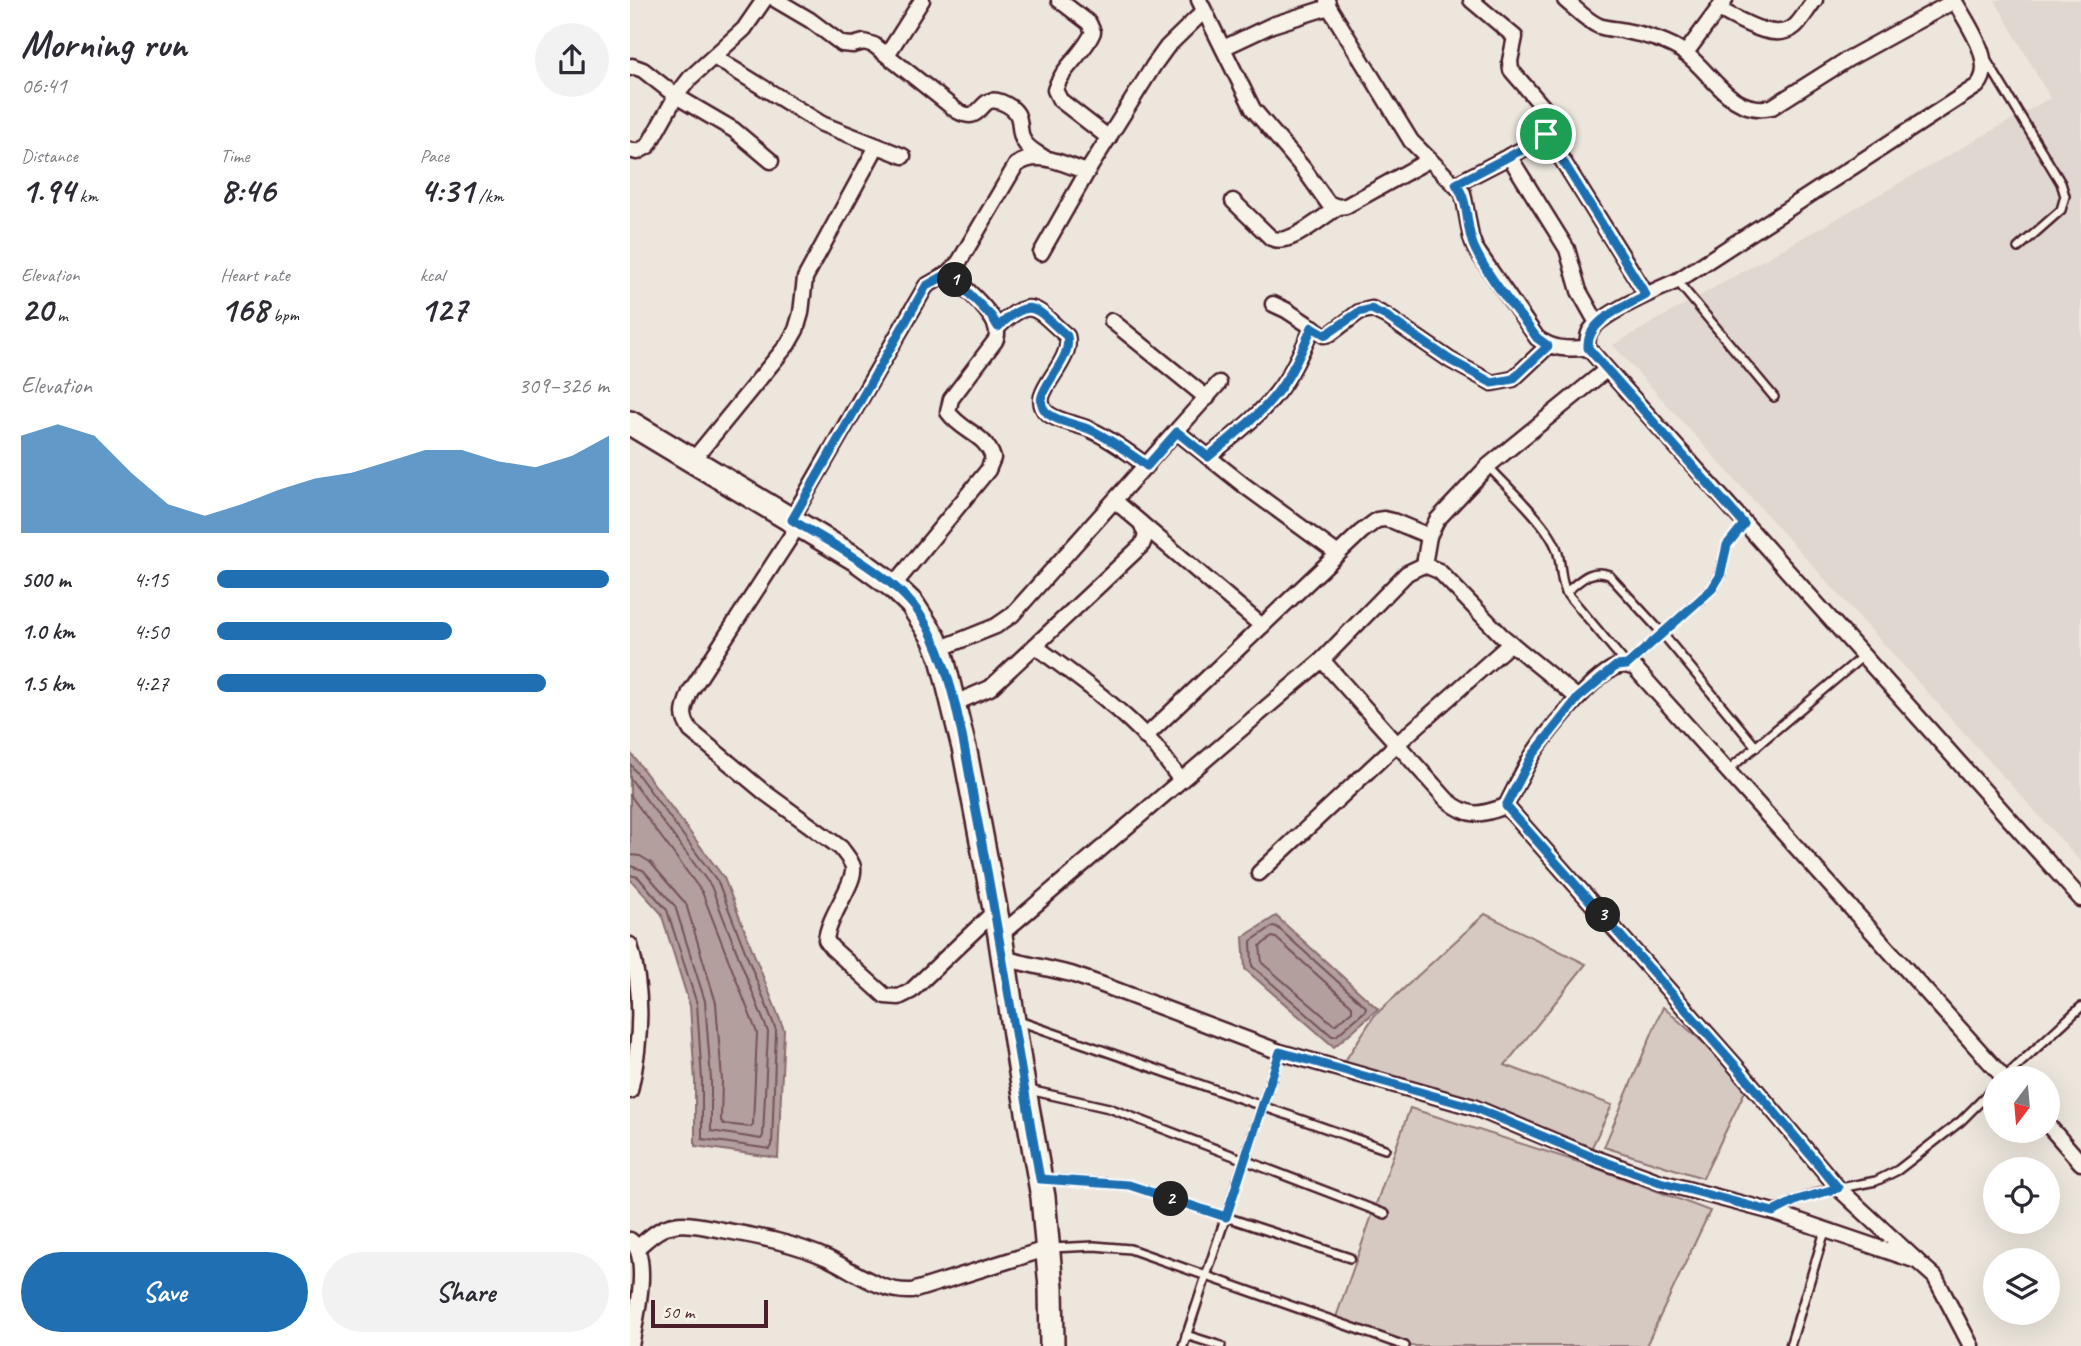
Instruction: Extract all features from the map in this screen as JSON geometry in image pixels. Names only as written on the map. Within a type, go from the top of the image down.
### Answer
[{"type":"main road","points":[[630,423],[856,559],[912,604],[934,638],[953,704],[1000,935],[1049,1248],[1052,1346]]},
{"type":"street","points":[[630,150],[636,152],[648,146],[676,96],[690,78],[744,29],[764,0]]},
{"type":"street","points":[[776,0],[810,20],[842,44],[864,42],[874,45],[967,117],[975,115],[993,100],[1003,103],[1018,114],[1021,136],[1026,145],[1044,158]]},
{"type":"street","points":[[887,55],[922,0]]},
{"type":"street","points":[[1059,0],[1089,23],[1093,32],[1088,43],[1058,79],[1055,90],[1060,100],[1109,138]]},
{"type":"street","points":[[1456,184],[1546,134],[1550,125],[1550,115],[1511,70],[1515,37],[1471,0]]},
{"type":"street","points":[[1565,0],[1596,25],[1629,31],[1669,45],[1685,54],[1718,88],[1744,105],[1760,109],[1772,107],[1848,59],[1954,0],[1984,58],[1984,71],[1977,86],[1677,281],[1597,323],[1587,338],[1588,348],[2081,899]]},
{"type":"street","points":[[1685,54],[1721,5],[1768,32],[1782,33],[1794,27],[1815,0]]},
{"type":"street","points":[[1223,48],[1272,25],[1328,4],[1411,141],[1463,193],[1471,237],[1483,263],[1537,338],[1548,346],[1559,349],[1588,348]]},
{"type":"street","points":[[1041,253],[1087,172],[1167,47],[1202,5],[1253,109],[1303,168],[1328,203],[1338,207]]},
{"type":"street","points":[[714,57],[769,89],[801,113],[903,156]]},
{"type":"street","points":[[630,68],[632,66],[643,70],[676,96],[734,130],[771,161]]},
{"type":"street","points":[[1546,134],[1646,295]]},
{"type":"street","points":[[693,460],[788,344],[801,313],[805,278],[877,146]]},
{"type":"street","points":[[1509,156],[1567,249],[1579,291],[1597,323]]},
{"type":"street","points":[[995,911],[911,991],[899,997],[885,996],[826,940],[829,922],[852,881],[853,869],[849,858],[841,848],[764,792],[691,731],[684,721],[684,710],[690,692],[795,522],[926,286],[949,273],[959,262],[1016,165],[1027,157],[1044,158],[1087,172]]},
{"type":"street","points":[[1233,201],[1271,238],[1279,241],[1293,237],[1338,207],[1346,206],[1429,160]]},
{"type":"street","points":[[892,586],[988,470],[993,458],[989,444],[956,422],[948,412],[951,399],[998,335],[998,327],[992,317],[949,273]]},
{"type":"street","points":[[1273,304],[1326,335],[1359,312],[1371,309],[1386,316],[1450,360],[1492,383],[1513,379],[1548,346]]},
{"type":"street","points":[[998,327],[1015,311],[1029,308],[1037,311],[1067,336],[1064,356],[1042,397],[1043,409],[1051,416],[1107,438],[1147,466]]},
{"type":"street","points":[[1112,321],[1206,398]]},
{"type":"street","points":[[1208,457],[1276,394],[1290,373],[1312,327]]},
{"type":"street","points":[[1424,565],[1429,536],[1437,520],[1488,466],[1606,370]]},
{"type":"street","points":[[939,649],[996,626],[1012,615],[1219,383]]},
{"type":"street","points":[[1177,432],[1338,554]]},
{"type":"street","points":[[1115,501],[1262,626]]},
{"type":"street","points":[[1146,737],[1377,520],[1393,521],[1429,536]]},
{"type":"street","points":[[953,704],[990,688],[1142,545],[1146,535],[1141,523]]},
{"type":"street","points":[[1000,935],[1322,660],[1408,573],[1424,565],[1439,571],[1511,643],[1578,698]]},
{"type":"street","points":[[1259,873],[1397,744],[1511,643]]},
{"type":"street","points":[[1035,646],[1092,688],[1146,737],[1181,780]]},
{"type":"street","points":[[1322,660],[1447,800],[1460,810],[1475,814],[1484,814],[1506,806],[1532,756],[1578,698],[1616,666],[1627,665],[1635,668],[1993,1066]]},
{"type":"street","points":[[1506,806],[1740,1071],[1838,1188],[1935,1277],[1971,1346]]},
{"type":"street","points":[[630,945],[635,961],[640,1034],[630,1091]]},
{"type":"street","points":[[1002,958],[1100,984],[1280,1052],[1473,1107],[1592,1157],[1660,1182],[1773,1212],[1917,1261]]},
{"type":"street","points":[[2060,1139],[2081,1163]]},
{"type":"street","points":[[631,1346],[638,1308],[641,1257],[634,1244],[674,1224],[689,1224],[802,1248],[899,1292],[912,1291],[1049,1248]]},
{"type":"lane","points":[[1984,58],[2061,183],[2065,196],[2062,210],[2018,248]]},
{"type":"lane","points":[[1677,281],[1774,397]]},
{"type":"lane","points":[[1488,466],[1549,533],[1558,551],[1560,579],[1566,592],[1627,665],[1712,589],[1720,576],[1727,545],[1744,524]]},
{"type":"lane","points":[[1566,592],[1590,574],[1600,572],[1609,575],[1662,633],[1756,747]]},
{"type":"lane","points":[[1727,771],[1863,656]]},
{"type":"lane","points":[[2017,1066],[2081,1007]]},
{"type":"lane","points":[[1013,1019],[1385,1149]]},
{"type":"lane","points":[[1183,1346],[1280,1052]]},
{"type":"lane","points":[[1023,1089],[1109,1108],[1385,1214]]},
{"type":"lane","points":[[1773,1212],[1797,1200],[1876,1181],[1898,1171],[1961,1121],[1983,1099]]},
{"type":"lane","points":[[1040,1179],[1129,1185],[1350,1258]]},
{"type":"lane","points":[[1790,1346],[1825,1231]]},
{"type":"lane","points":[[1049,1248],[1094,1246],[1130,1249],[1405,1346]]},
{"type":"lane","points":[[1186,1335],[1221,1346]]},
{"type":"shaded area","points":[[1995,0],[2081,0],[2081,862],[1613,345],[2050,98]]},
{"type":"shaded area","points":[[1485,914],[1586,964],[1505,1065],[1612,1105],[1591,1149],[1382,1081],[1345,1061],[1374,1016]]},
{"type":"shaded area","points":[[1663,1007],[1749,1083],[1703,1178],[1604,1147]]},
{"type":"shaded area","points":[[1410,1108],[1588,1165],[1710,1211],[1646,1346],[1398,1346],[1335,1320]]},
{"type":"water","points":[[630,752],[724,878],[784,1030],[778,1158],[695,1146],[695,1081],[690,1006],[661,913],[630,879]]},
{"type":"water","points":[[1276,916],[1378,1009],[1334,1047],[1245,969],[1243,937]]},
{"type":"route","points":[[1546,134],[1646,295],[1597,323],[1587,338],[1588,348],[1744,524],[1727,545],[1720,576],[1712,589],[1627,665],[1616,666],[1578,698],[1532,756],[1506,806],[1740,1071],[1838,1188],[1797,1200],[1773,1212],[1660,1182],[1592,1157],[1473,1107],[1280,1052],[1226,1217],[1129,1185],[1040,1179],[1000,935],[965,752],[942,658],[934,638],[912,604],[856,559],[792,520],[926,286],[949,273],[992,317],[998,327],[1015,311],[1029,308],[1037,311],[1067,336],[1064,356],[1042,397],[1043,409],[1051,416],[1107,438],[1147,466],[1177,432],[1208,457],[1276,394],[1290,373],[1312,327],[1324,335],[1330,334],[1364,310],[1371,309],[1386,316],[1450,360],[1492,383],[1513,379],[1548,346],[1537,338],[1483,263],[1471,237],[1463,193],[1456,184],[1535,143],[1546,134]]}]
